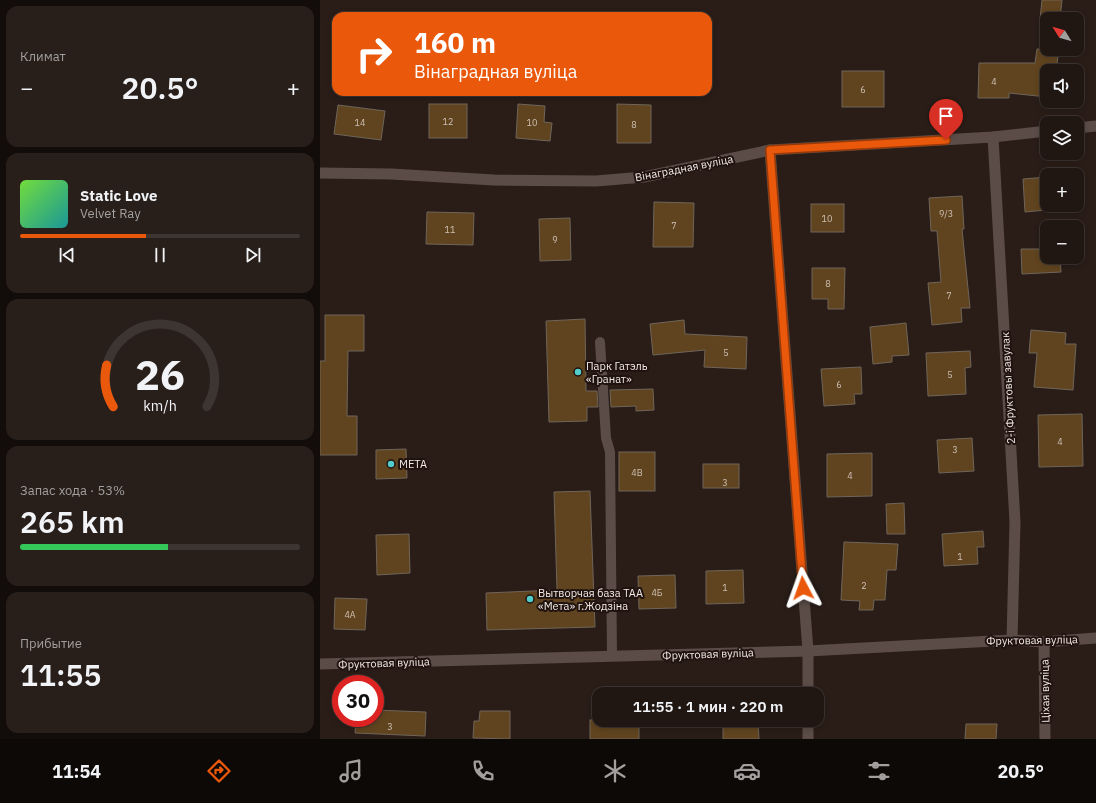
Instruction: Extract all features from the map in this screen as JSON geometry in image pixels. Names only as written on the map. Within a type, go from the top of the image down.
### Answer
[{"type":"street","points":[[1084,127],[1096,126]]},
{"type":"street","name":"Вінаградная вуліца","points":[[320,173],[391,174],[494,180],[596,181],[644,177],[770,150],[994,137],[1040,132]]},
{"type":"street","name":"2-і Фруктовы завулак","points":[[994,137],[1015,522],[1012,640]]},
{"type":"street","points":[[770,150],[808,651],[808,687]]},
{"type":"street","name":"Фруктовая вуліца","points":[[320,664],[808,651],[1012,640],[1044,642],[1096,638]]},
{"type":"street","name":"Ціхая вуліца","points":[[1044,642],[1045,739]]},
{"type":"street","points":[[808,727],[808,739]]},
{"type":"lane","points":[[600,342],[606,438],[610,452],[612,656]]},
{"type":"building","points":[[1042,0],[1062,0],[1061,12],[1041,12]]},
{"type":"building","points":[[1037,49],[1040,49],[1040,56],[1058,56],[1057,64],[1040,64],[1040,96],[1009,93],[1009,98],[978,98],[979,63],[1035,63]]},
{"type":"building","points":[[842,71],[884,71],[884,107],[842,107]]},
{"type":"building","points":[[429,104],[467,104],[467,138],[429,138]]},
{"type":"building","points":[[518,104],[545,106],[544,122],[552,123],[550,141],[516,138]]},
{"type":"building","points":[[617,104],[651,105],[651,143],[617,143]]},
{"type":"building","points":[[338,105],[385,111],[381,140],[334,134]]},
{"type":"building","points":[[1040,178],[1040,211],[1025,212],[1023,179]]},
{"type":"building","points":[[962,196],[964,229],[962,229],[970,308],[961,308],[962,322],[932,325],[928,283],[941,282],[937,231],[931,231],[929,198]]},
{"type":"building","points":[[654,202],[694,203],[693,247],[653,247]]},
{"type":"building","points":[[811,204],[844,204],[844,232],[811,232]]},
{"type":"building","points":[[427,212],[474,213],[473,245],[426,244]]},
{"type":"building","points":[[570,218],[571,260],[540,261],[539,219]]},
{"type":"building","points":[[1021,249],[1040,249],[1040,264],[1060,264],[1061,272],[1022,274]]},
{"type":"building","points":[[812,268],[845,268],[844,309],[828,309],[828,299],[812,299]]},
{"type":"building","points":[[325,315],[364,315],[364,351],[348,351],[347,416],[357,416],[357,455],[320,455],[320,361],[325,361]]},
{"type":"building","points":[[585,319],[586,391],[597,391],[598,407],[587,407],[587,421],[549,422],[546,321]]},
{"type":"building","points":[[684,320],[685,334],[747,337],[746,369],[704,367],[705,350],[653,355],[650,324]]},
{"type":"building","points":[[906,323],[909,355],[892,356],[892,362],[873,364],[870,327]]},
{"type":"building","points":[[1031,330],[1066,333],[1065,344],[1076,344],[1073,390],[1034,387],[1037,353],[1029,353]]},
{"type":"building","points":[[970,351],[971,367],[965,368],[966,394],[928,396],[926,353]]},
{"type":"building","points":[[861,367],[862,394],[854,394],[855,404],[824,406],[821,369]]},
{"type":"building","points":[[653,389],[654,410],[636,411],[636,406],[611,407],[610,390]]},
{"type":"building","points":[[1082,414],[1083,466],[1039,467],[1038,415]]},
{"type":"building","points":[[972,438],[974,471],[939,473],[937,440]]},
{"type":"building","name":"МЕТА","points":[[406,449],[407,478],[376,479],[376,450]]},
{"type":"building","points":[[619,452],[655,452],[655,491],[619,491]]},
{"type":"building","points":[[872,453],[872,496],[827,497],[827,454]]},
{"type":"building","points":[[703,464],[739,464],[739,488],[703,488]]},
{"type":"building","points":[[590,491],[595,627],[487,630],[486,593],[557,590],[554,492]]},
{"type":"building","points":[[904,503],[905,534],[887,534],[886,504]]},
{"type":"building","points":[[983,531],[984,547],[977,547],[978,564],[944,566],[942,534]]},
{"type":"building","points":[[409,534],[410,573],[377,575],[376,535]]},
{"type":"building","points":[[844,542],[898,544],[896,570],[887,570],[885,600],[874,600],[873,610],[859,610],[860,601],[841,600]]},
{"type":"building","points":[[743,570],[744,603],[706,604],[706,571]]},
{"type":"building","points":[[675,575],[676,608],[639,609],[638,576]]},
{"type":"building","points":[[335,598],[367,599],[365,630],[334,629]]},
{"type":"building","points":[[384,710],[426,712],[425,736],[355,733],[355,727],[384,727]]},
{"type":"building","points":[[480,711],[510,711],[510,739],[473,738],[474,721],[479,721]]},
{"type":"building","points":[[590,720],[592,720],[592,727],[639,727],[639,739],[590,739]]},
{"type":"building","points":[[966,724],[997,724],[996,739],[965,739]]},
{"type":"building","points":[[723,727],[758,727],[759,739],[723,739]]},
{"type":"place","name":"Парк Гатэль «Гранат»","points":[[578,372]]},
{"type":"place","name":"МЕТА","points":[[391,464]]},
{"type":"place","name":"Вытворчая база ТАА «Мета» г.Жодзіна","points":[[530,599]]},
{"type":"route","points":[[803,588],[770,150],[946,140]]}]
